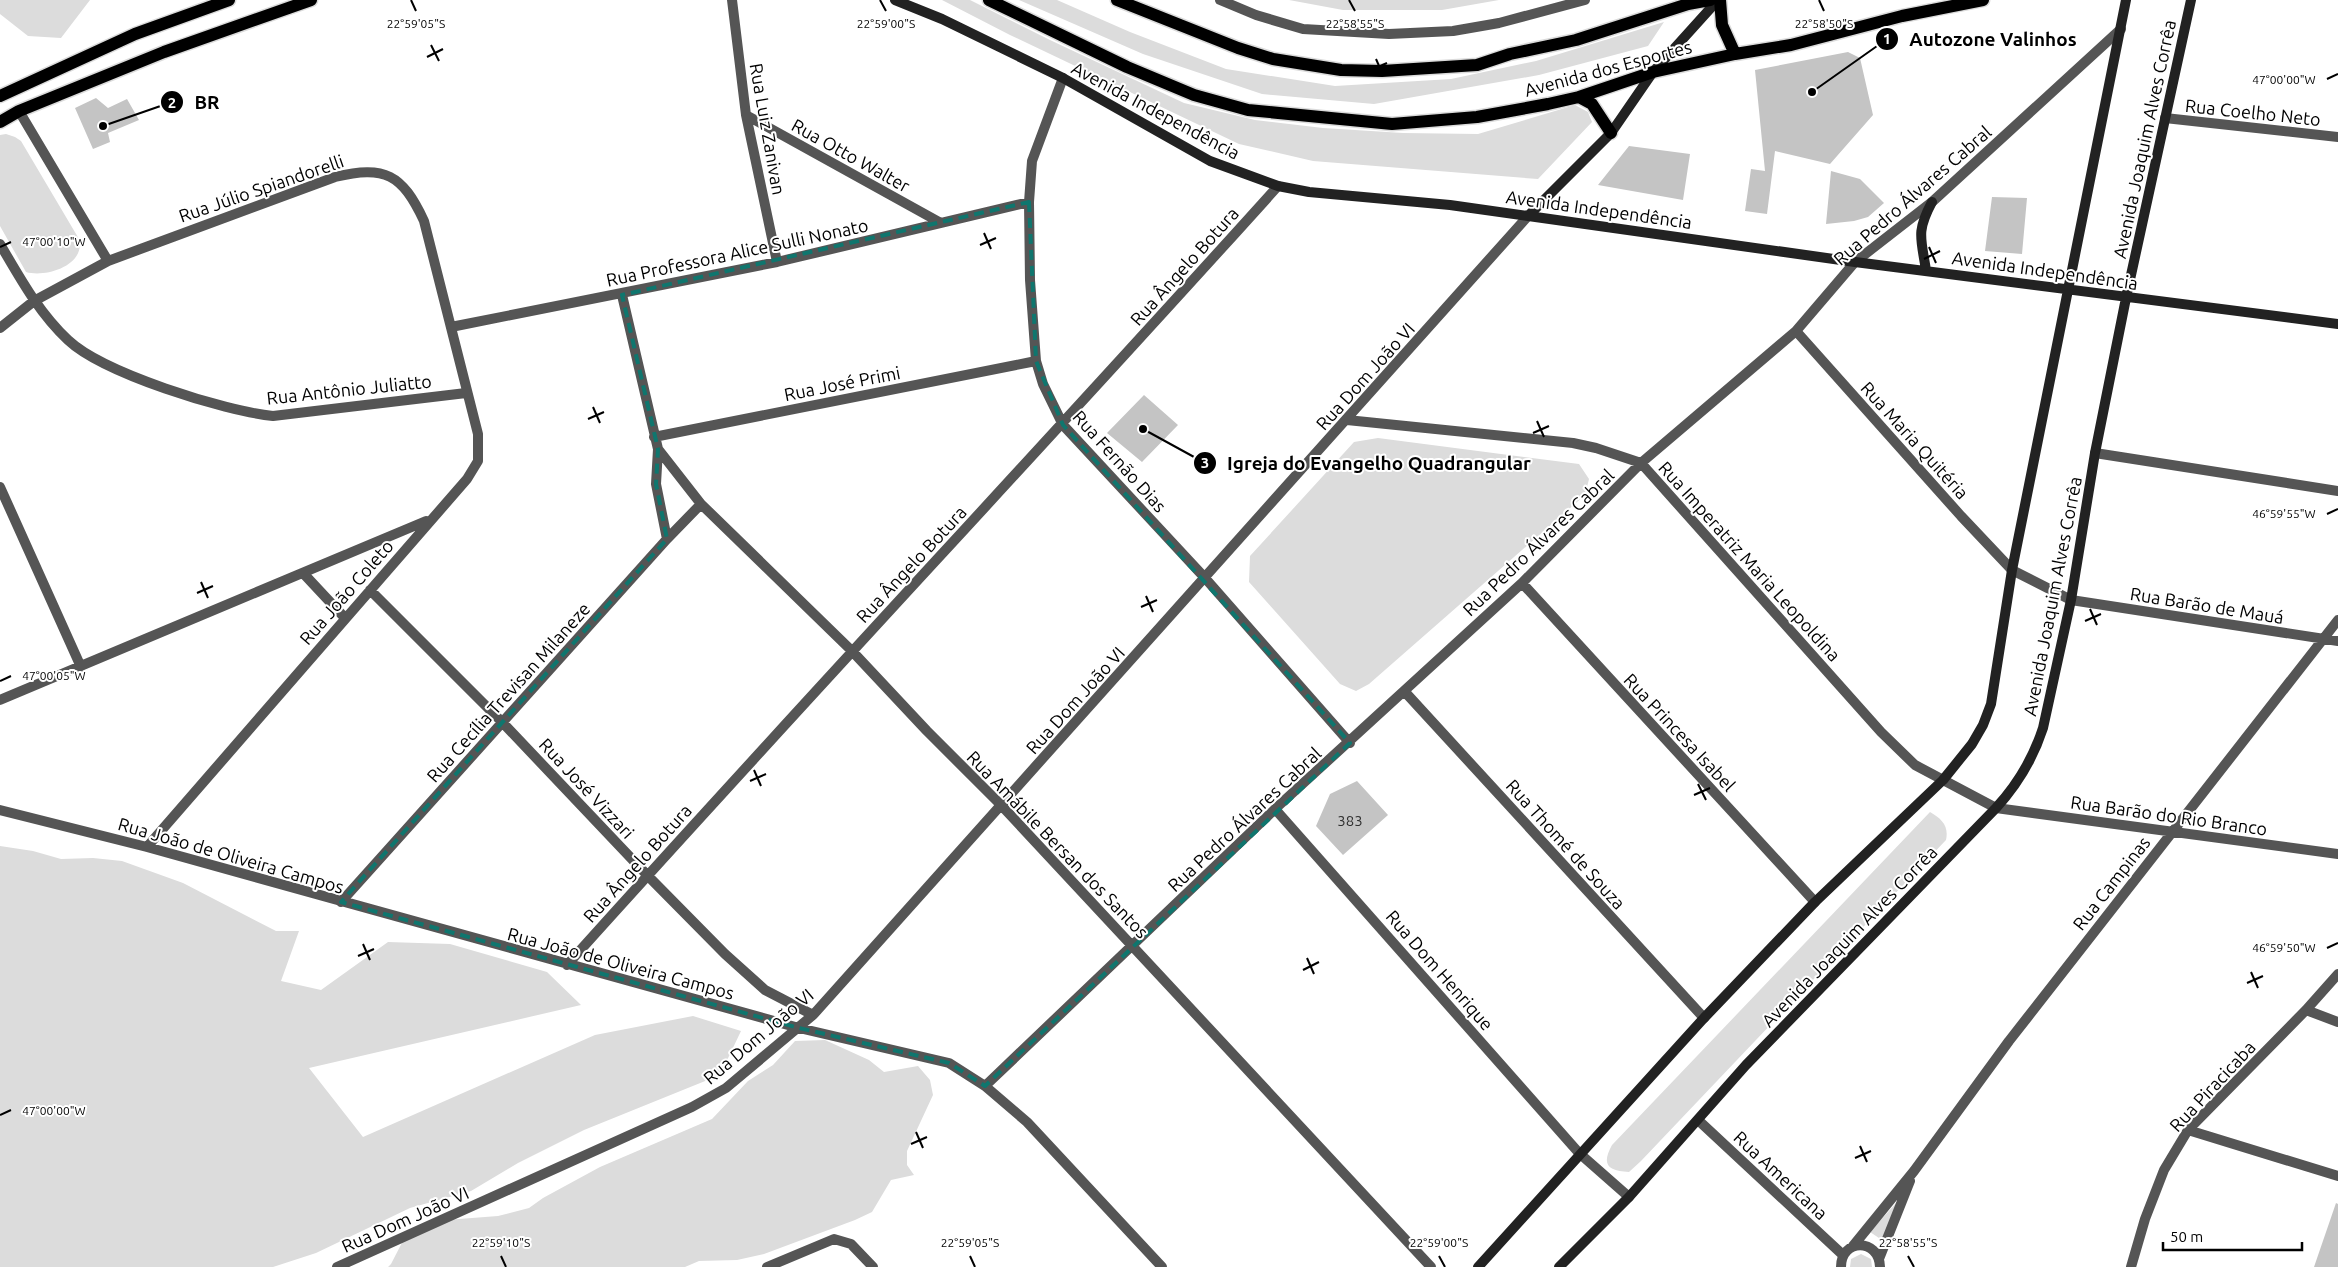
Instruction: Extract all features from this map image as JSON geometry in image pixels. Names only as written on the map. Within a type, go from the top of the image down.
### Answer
[{"type":"main road","points":[[0,96],[135,34],[229,0]]},
{"type":"main road","points":[[0,122],[19,111],[164,52],[311,0]]},
{"type":"main road","name":"Avenida Independência","points":[[895,0],[942,19],[1063,78],[1210,161],[1278,186],[1310,192],[1450,205],[1855,262],[2338,324]]},
{"type":"main road","name":"Avenida dos Esportes","points":[[989,0],[1127,67],[1194,94],[1248,110],[1392,124],[1477,117],[1579,97],[1653,72],[1735,54],[1791,45],[1902,16],[1983,0]]},
{"type":"main road","name":"Avenida dos Esportes","points":[[1117,0],[1238,48],[1273,59],[1341,70],[1382,72],[1477,65],[1510,54],[1576,40],[1688,4],[1710,0]]},
{"type":"main road","points":[[1719,0],[1722,25],[1735,54]]},
{"type":"main road","name":"Rua Dom João VI","points":[[1528,216],[1611,133],[1653,72],[1719,0]]},
{"type":"main road","points":[[1478,1267],[1579,1153],[1704,1018],[1815,902],[1943,780],[1972,744],[1983,725],[1991,704],[2012,570],[2126,0]]},
{"type":"main road","name":"Avenida Joaquim Alves Corrêa","points":[[1559,1267],[1629,1197],[1746,1064],[2014,789],[2037,748],[2072,600],[2095,453],[2126,298],[2191,0]]},
{"type":"main road","points":[[1579,97],[1592,104],[1611,133]]},
{"type":"main road","points":[[1926,270],[1920,230],[1922,220],[1932,202]]},
{"type":"street","name":"Rua Luiz Zanivan","points":[[732,0],[746,115],[777,262]]},
{"type":"street","points":[[1220,0],[1256,15],[1303,30],[1388,34],[1462,29],[1498,23],[1585,0]]},
{"type":"street","name":"Rua Pedro Álvares Cabral","points":[[985,1086],[1275,809],[1350,743],[1522,583],[1642,463],[1796,331],[1855,262],[1932,202],[2120,28]]},
{"type":"street","name":"Rua Fernão Dias","points":[[1063,78],[1032,161],[1029,202],[1030,280],[1036,361],[1062,426],[1205,578],[1350,743]]},
{"type":"street","points":[[19,111],[108,260]]},
{"type":"street","name":"Rua Otto Walter","points":[[746,115],[941,223]]},
{"type":"street","name":"Rua Coelho Neto","points":[[2165,118],[2338,138]]},
{"type":"street","name":"Rua Júlio Spiandorelli","points":[[0,328],[34,301],[108,260],[335,177],[359,171],[379,172],[393,179],[411,198],[420,213],[451,327]]},
{"type":"street","name":"Rua Ângelo Botura","points":[[567,965],[852,651],[1062,426],[1278,186]]},
{"type":"street","name":"Rua Professora Alice Sulli Nonato","points":[[451,327],[622,295],[777,262],[1029,202]]},
{"type":"street","name":"Rua Dom João VI","points":[[337,1267],[692,1107],[726,1088],[813,1016],[1528,216]]},
{"type":"street","name":"Rua Antônio Juliatto","points":[[0,244],[34,301],[68,341],[108,365],[181,392],[251,414],[273,416],[466,393]]},
{"type":"street","points":[[622,295],[658,449],[656,484],[667,538]]},
{"type":"street","name":"Rua João Coleto","points":[[147,847],[429,520],[467,479],[478,460],[478,434],[466,393],[451,327]]},
{"type":"street","name":"Rua Maria Quitéria","points":[[1796,331],[1961,516],[2012,570]]},
{"type":"street","name":"Rua José Primi","points":[[654,437],[1036,361]]},
{"type":"street","name":"Rua Imperatriz Maria Leopoldina","points":[[1347,420],[1573,443],[1596,448],[1642,463],[1881,732],[1915,765],[1996,808]]},
{"type":"street","name":"Rua Amábile Bersan dos Santos","points":[[658,449],[702,504],[852,651],[927,731],[1002,806],[1431,1267]]},
{"type":"street","points":[[2095,453],[2338,490]]},
{"type":"street","points":[[0,487],[81,667]]},
{"type":"street","name":"Rua Cecília Trevisan Milaneze","points":[[341,902],[667,538],[702,504]]},
{"type":"street","points":[[0,700],[429,520]]},
{"type":"street","name":"Rua Barão de Mauá","points":[[2012,570],[2072,600],[2338,641]]},
{"type":"street","points":[[303,573],[345,618]]},
{"type":"street","name":"Rua Princesa Isabel","points":[[1522,583],[1815,902]]},
{"type":"street","name":"Rua José Vizzari","points":[[370,590],[504,722],[648,876],[765,990],[813,1016]]},
{"type":"street","name":"Rua Campinas","points":[[1843,1255],[1853,1246],[1914,1171],[2009,1041],[2338,620]]},
{"type":"street","name":"Rua Thomé de Souza","points":[[1405,692],[1704,1018]]},
{"type":"street","name":"Rua Barão do Rio Branco","points":[[1996,808],[2338,854]]},
{"type":"street","name":"Rua Dom Henrique","points":[[1275,809],[1579,1153]]},
{"type":"street","name":"Rua João de Oliveira Campos","points":[[0,810],[147,847],[799,1028],[949,1063],[985,1086],[1027,1122],[1162,1267]]},
{"type":"street","name":"Rua Piracicaba","points":[[2131,1267],[2145,1219],[2164,1170],[2188,1130],[2306,1010],[2338,974]]},
{"type":"street","points":[[2306,1010],[2338,1022]]},
{"type":"street","name":"Rua Americana","points":[[1698,1120],[1843,1255]]},
{"type":"street","points":[[2188,1130],[2338,1176]]},
{"type":"street","points":[[1579,1153],[1629,1197]]},
{"type":"street","name":"Rua Campinas","points":[[1879,1263],[1914,1171]]},
{"type":"street","points":[[767,1267],[834,1239],[851,1244],[872,1267]]},
{"type":"street","points":[[1853,1246],[1866,1246],[1872,1249],[1879,1263]]},
{"type":"street","points":[[1841,1267],[1843,1255]]},
{"type":"highlighted area","points":[[1029,202],[1036,361],[1063,425],[1350,743],[985,1086],[949,1063],[799,1028],[341,902],[667,539],[656,484],[658,449],[622,295]]},
{"type":"shaded area","points":[[0,0],[90,0],[61,38],[28,36],[0,14]]},
{"type":"shaded area","points":[[942,0],[970,0],[1184,103],[1255,120],[1323,128],[1403,133],[1478,134],[1575,105],[1588,112],[1592,122],[1538,179],[1313,161],[1239,144],[1010,35]]},
{"type":"shaded area","points":[[1019,0],[1057,0],[1130,32],[1226,69],[1335,86],[1451,79],[1536,61],[1664,22],[1648,46],[1539,75],[1374,104],[1262,94],[1143,54]]},
{"type":"shaded area","points":[[1289,0],[1499,0],[1442,10],[1343,10]]},
{"type":"shaded area","points":[[6,134],[21,141],[79,239],[80,248],[76,256],[63,268],[44,273],[26,272],[0,226],[0,135]]},
{"type":"shaded area","points":[[1378,438],[1579,464],[1589,479],[1585,495],[1369,684],[1356,691],[1340,684],[1249,582],[1250,556],[1354,442]]},
{"type":"shaded area","points":[[1930,812],[1944,823],[1947,835],[1946,840],[1641,1161],[1629,1172],[1616,1170],[1608,1166],[1607,1158],[1612,1145]]},
{"type":"shaded area","points":[[0,846],[33,851],[61,859],[93,858],[122,861],[183,883],[276,931],[299,931],[281,981],[321,990],[388,942],[450,944],[547,972],[581,1005],[309,1068],[363,1137],[595,1035],[693,1016],[741,1031],[720,1075],[584,1130],[518,1163],[471,1191],[410,1208],[316,1253],[273,1267],[0,1267]]},
{"type":"shaded area","points":[[825,1040],[869,1060],[884,1072],[918,1066],[930,1080],[933,1095],[907,1151],[907,1165],[914,1175],[891,1180],[872,1212],[764,1254],[737,1260],[699,1261],[685,1267],[388,1267],[407,1233],[446,1220],[498,1216],[529,1208],[543,1198],[600,1167],[712,1119],[748,1081],[773,1065],[795,1041]]},
{"type":"shaded area","points":[[1897,1202],[1882,1240],[1870,1232]]},
{"type":"shaded area","points":[[1861,1254],[1871,1259],[1872,1267],[1850,1267],[1851,1259]]},
{"type":"building","points":[[1848,52],[1860,58],[1873,115],[1830,164],[1775,151],[1767,214],[1745,211],[1751,169],[1765,171],[1755,70]]},
{"type":"building","points":[[96,98],[108,108],[127,99],[139,120],[108,133],[110,142],[93,149],[75,108]]},
{"type":"building","points":[[1629,146],[1690,154],[1683,200],[1598,185]]},
{"type":"building","points":[[1831,171],[1860,179],[1884,203],[1868,217],[1854,221],[1826,224]]},
{"type":"building","points":[[1992,197],[2027,198],[2022,254],[1985,251]]},
{"type":"building","points":[[1144,395],[1178,425],[1142,462],[1107,433]]},
{"type":"building","points":[[1357,781],[1388,815],[1343,855],[1316,826],[1330,794]]},
{"type":"building","points":[[2336,1203],[2338,1204],[2338,1267],[2314,1267]]},
{"type":"place","name":"Autozone Valinhos","points":[[1812,92]]},
{"type":"place","name":"BR","points":[[103,126]]},
{"type":"place","name":"Igreja do Evangelho Quadrangular","points":[[1143,429]]}]
